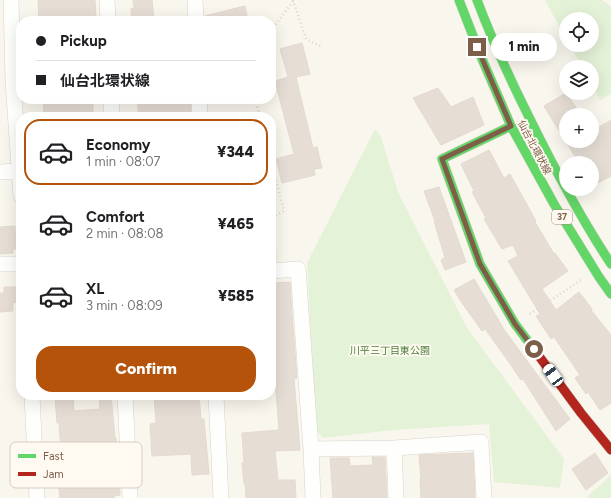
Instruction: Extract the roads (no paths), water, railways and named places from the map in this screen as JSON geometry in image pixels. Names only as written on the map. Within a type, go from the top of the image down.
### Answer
[{"type":"main road","name":"仙台北環状線","points":[[459,0],[482,59],[511,126],[554,204],[611,294]]},
{"type":"main road","name":"仙台北環状線","points":[[477,0],[484,20],[510,78],[541,142],[572,201],[611,264]]},
{"type":"main road","points":[[511,126],[442,159],[480,264],[515,324],[581,413],[611,450]]},
{"type":"street","points":[[11,0],[6,81],[16,150]]},
{"type":"street","points":[[107,0],[108,16]]},
{"type":"street","points":[[195,0],[196,16]]},
{"type":"street","points":[[0,172],[16,171]]},
{"type":"street","points":[[0,264],[16,264]]},
{"type":"street","points":[[276,270],[298,269],[311,449],[313,498]]},
{"type":"street","points":[[32,400],[34,442]]},
{"type":"street","points":[[125,400],[127,442]]},
{"type":"street","points":[[216,400],[221,498]]},
{"type":"street","points":[[311,449],[394,448],[481,442],[484,498]]},
{"type":"street","points":[[394,448],[396,498]]},
{"type":"street","points":[[37,488],[37,498]]},
{"type":"street","points":[[130,488],[130,498]]},
{"type":"park label","name":"川平三丁目東公園","points":[[390,350]]}]
